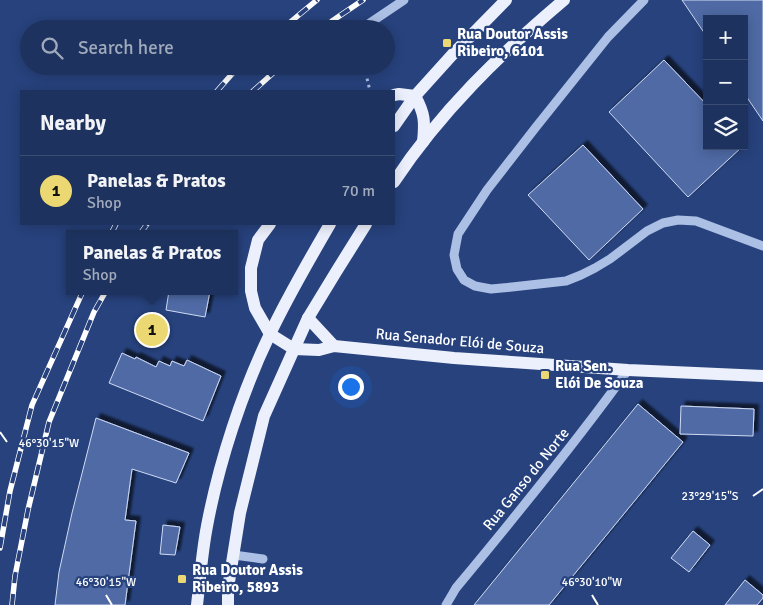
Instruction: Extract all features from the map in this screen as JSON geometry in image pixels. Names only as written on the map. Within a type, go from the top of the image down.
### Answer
[{"type":"main road","points":[[395,125],[415,96],[506,0]]},
{"type":"main road","points":[[395,180],[405,164],[475,81],[524,34],[564,0]]},
{"type":"main road","points":[[395,95],[415,96]]},
{"type":"main road","points":[[415,96],[422,109],[424,119],[423,142]]},
{"type":"main road","points":[[269,225],[258,240],[250,268],[251,291],[255,308],[270,334]]},
{"type":"main road","points":[[197,605],[206,527],[244,392],[270,334],[297,281],[329,225]]},
{"type":"main road","points":[[228,605],[228,588],[240,513],[264,416],[308,318],[365,225]]},
{"type":"main road","points":[[308,318],[334,346]]},
{"type":"main road","name":"Rua Senador Elói de Souza","points":[[270,334],[294,349],[319,350],[334,346],[454,358],[628,370],[763,376]]},
{"type":"street","points":[[374,20],[404,0]]},
{"type":"street","points":[[644,0],[608,37],[487,190],[458,234],[454,255],[457,269],[464,280],[475,286],[491,288],[566,281],[602,264],[647,231],[663,223],[678,220],[696,221],[763,246]]},
{"type":"street","name":"Rua Ganso do Norte","points":[[446,605],[456,588],[561,458],[628,370]]},
{"type":"street","points":[[234,555],[263,559]]},
{"type":"path","points":[[366,75],[370,90]]},
{"type":"building","points":[[682,0],[763,0],[763,121],[748,99],[748,15],[703,15],[703,31]]},
{"type":"building","points":[[664,60],[703,101],[703,150],[739,150],[688,197],[609,112]]},
{"type":"building","points":[[583,145],[643,209],[589,260],[528,195]]},
{"type":"building","points":[[168,295],[209,295],[205,317],[166,310]]},
{"type":"building","points":[[122,353],[135,359],[136,357],[156,367],[159,361],[170,366],[172,361],[184,366],[187,360],[221,376],[203,421],[109,383]]},
{"type":"building","points":[[638,404],[683,442],[549,605],[474,605]]},
{"type":"building","points":[[681,406],[754,409],[753,436],[680,434]]},
{"type":"building","points":[[96,418],[189,453],[176,483],[132,469],[125,520],[136,521],[125,605],[55,605],[59,572]]},
{"type":"building","points":[[163,525],[180,527],[175,555],[160,554]]},
{"type":"building","points":[[693,531],[710,545],[689,572],[671,558]]},
{"type":"building","points":[[745,580],[763,595],[763,598],[757,605],[725,605]]},
{"type":"railway","points":[[293,20],[317,0]]},
{"type":"railway","points":[[333,20],[363,0]]},
{"type":"railway","points":[[218,90],[231,75]]},
{"type":"railway","points":[[254,90],[271,75]]},
{"type":"railway","points":[[113,230],[116,225]]},
{"type":"railway","points":[[143,230],[146,225]]},
{"type":"railway","points":[[0,548],[10,491],[32,405],[81,295]]},
{"type":"railway","points":[[12,605],[15,576],[28,510],[49,422],[94,312],[104,295]]},
{"type":"place","name":"Rua Doutor Assis Ribeiro, 6101","points":[[447,43]]},
{"type":"place","name":"Panelas & Pratos","points":[[152,330]]},
{"type":"place","name":"Rua Sen. Elói De Souza","points":[[545,375]]},
{"type":"place","name":"Rua Doutor Assis Ribeiro, 5893","points":[[182,579]]}]
